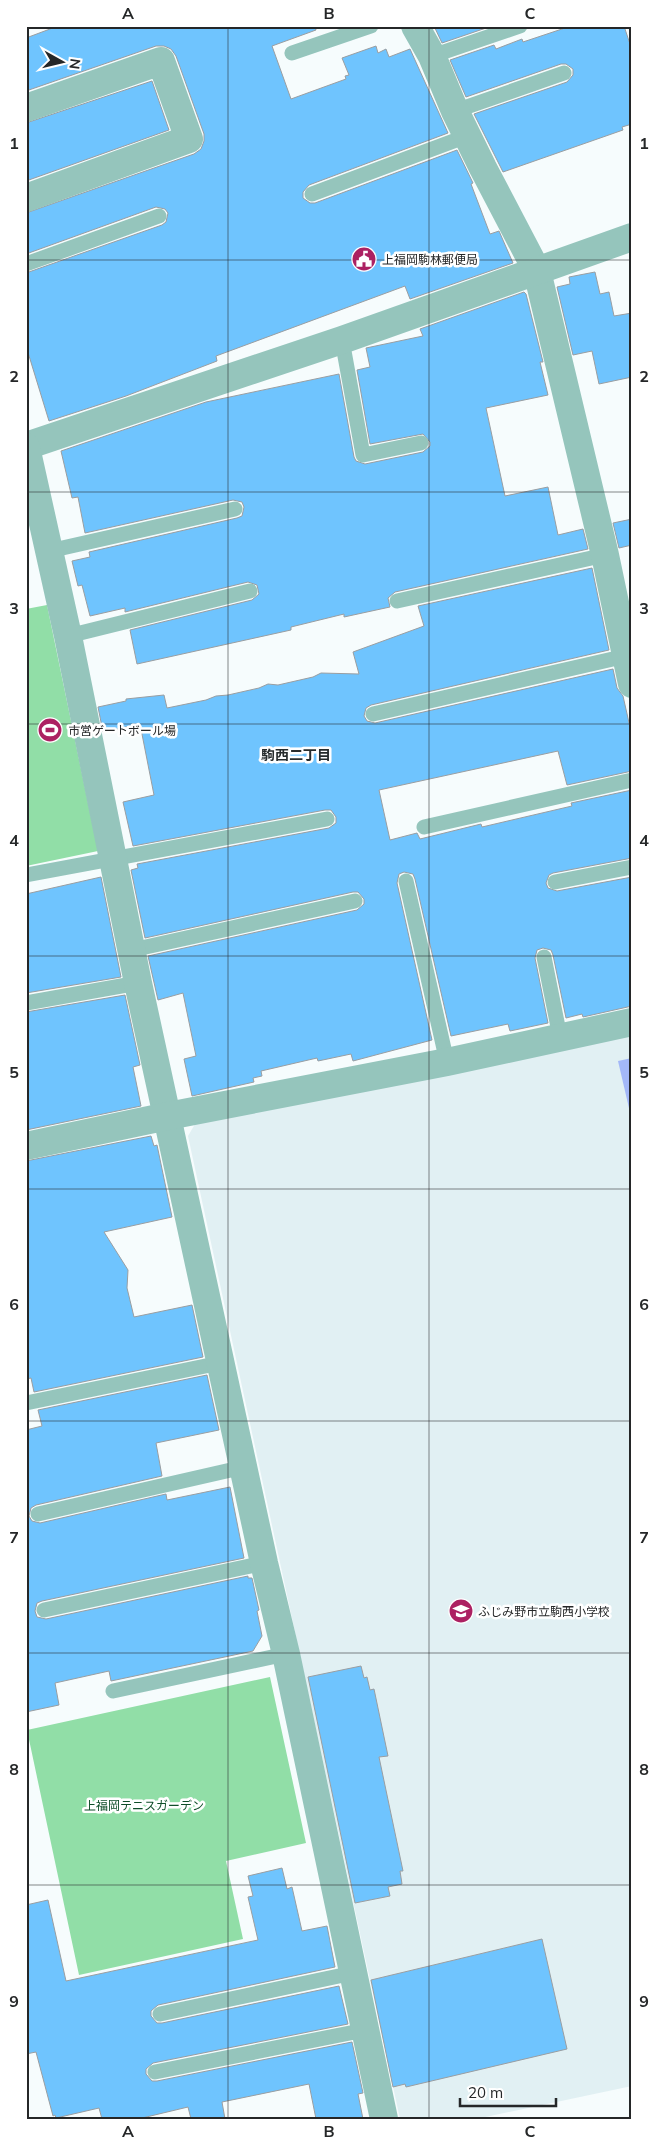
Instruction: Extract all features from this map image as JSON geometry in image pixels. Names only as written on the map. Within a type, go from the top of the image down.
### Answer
[{"type":"street","points":[[415,26],[432,56],[455,111],[537,271],[615,563],[626,656],[632,684]]},
{"type":"street","points":[[26,108],[161,61],[189,139],[26,198]]},
{"type":"street","points":[[384,2119],[286,1654],[264,1563],[138,983],[68,636],[26,447],[342,340],[632,237]]},
{"type":"street","points":[[26,1146],[168,1116],[448,1062],[632,1022]]},
{"type":"lane","points":[[292,53],[371,26]]},
{"type":"lane","points":[[432,56],[520,26]]},
{"type":"lane","points":[[455,111],[564,73]]},
{"type":"lane","points":[[312,194],[468,136]]},
{"type":"lane","points":[[26,264],[159,216]]},
{"type":"lane","points":[[342,340],[363,455],[421,443]]},
{"type":"lane","points":[[49,551],[235,509]]},
{"type":"lane","points":[[397,601],[615,563]]},
{"type":"lane","points":[[68,636],[250,591]]},
{"type":"lane","points":[[373,714],[626,656]]},
{"type":"lane","points":[[424,827],[632,780]]},
{"type":"lane","points":[[26,875],[327,819]]},
{"type":"lane","points":[[555,882],[632,867]]},
{"type":"lane","points":[[406,881],[448,1062]]},
{"type":"lane","points":[[132,950],[355,900]]},
{"type":"lane","points":[[544,958],[560,1038]]},
{"type":"lane","points":[[26,1003],[138,983]]},
{"type":"lane","points":[[26,1403],[220,1363]]},
{"type":"lane","points":[[38,1514],[244,1467]]},
{"type":"lane","points":[[44,1610],[264,1563]]},
{"type":"lane","points":[[113,1692],[286,1654]]},
{"type":"lane","points":[[160,2014],[353,1974]]},
{"type":"lane","points":[[155,2072],[365,2030]]},
{"type":"shaded area","name":"ふじみ野市立駒西小学校","points":[[632,1029],[632,2086],[476,2119],[400,2119],[188,1136],[198,1119]]},
{"type":"green space","name":"市営ゲートボール場","points":[[47,605],[98,851],[26,866],[26,609]]},
{"type":"green space","name":"上福岡テニスガーデン","points":[[270,1677],[306,1843],[226,1861],[243,1939],[79,1975],[27,1730]]},
{"type":"water","points":[[632,1058],[632,1121],[618,1061]]},
{"type":"building","points":[[58,26],[315,26],[316,30],[272,46],[291,99],[346,79],[345,76],[349,75],[342,58],[376,46],[378,53],[386,49],[389,57],[410,49],[448,133],[309,185],[303,192],[303,198],[310,203],[315,203],[457,150],[473,183],[471,184],[490,234],[499,231],[513,263],[410,299],[405,286],[216,356],[217,361],[126,396],[49,421],[26,346],[26,273],[162,225],[166,222],[168,213],[165,209],[156,207],[26,254],[26,213],[194,154],[201,149],[204,141],[204,134],[176,56],[171,49],[164,46],[156,46],[26,91],[26,38]]},
{"type":"building","points":[[434,26],[488,26],[489,27],[442,43]]},
{"type":"building","points":[[571,26],[624,26],[632,50],[632,124],[622,127],[623,130],[503,172],[474,114],[567,82],[573,75],[573,69],[566,64],[561,64],[466,97],[450,60],[494,45],[496,49],[522,39],[523,42]]},
{"type":"building","points":[[152,81],[169,130],[26,181],[26,123]]},
{"type":"building","points":[[595,272],[600,294],[609,292],[614,316],[632,313],[632,377],[599,384],[592,351],[573,355],[557,287],[570,284],[569,277]]},
{"type":"building","points":[[524,292],[543,362],[540,362],[548,395],[486,408],[505,496],[548,487],[558,535],[583,529],[588,549],[395,592],[388,598],[390,607],[344,617],[344,614],[291,627],[291,630],[137,664],[130,630],[252,600],[259,594],[257,585],[248,582],[125,612],[125,608],[90,616],[82,585],[78,586],[72,561],[90,557],[89,552],[237,518],[242,516],[244,507],[242,502],[233,500],[85,533],[78,497],[72,498],[61,451],[206,402],[339,374],[356,461],[365,464],[423,452],[430,446],[430,442],[423,434],[370,444],[357,370],[370,367],[366,348],[423,336],[420,329]]},
{"type":"building","points":[[632,519],[632,545],[619,548],[613,523]]},
{"type":"building","points":[[592,568],[609,650],[371,705],[366,708],[364,716],[367,721],[375,723],[613,669],[617,688],[623,696],[632,736],[632,771],[567,785],[558,751],[379,790],[390,840],[417,833],[420,839],[481,824],[482,827],[572,806],[571,803],[632,790],[632,858],[553,873],[549,875],[546,883],[548,888],[557,891],[632,877],[632,1006],[583,1017],[582,1014],[566,1018],[553,955],[551,950],[543,948],[537,950],[535,958],[548,1023],[510,1031],[508,1024],[451,1036],[415,879],[413,874],[404,872],[399,874],[397,883],[432,1040],[353,1061],[351,1054],[318,1061],[317,1058],[261,1071],[262,1076],[253,1078],[254,1082],[192,1096],[184,1059],[196,1056],[183,993],[158,1000],[148,956],[357,910],[364,904],[364,899],[358,892],[353,892],[145,938],[131,870],[138,868],[137,864],[329,828],[336,823],[336,817],[331,810],[325,810],[133,846],[123,802],[154,795],[140,724],[103,732],[98,707],[126,701],[126,699],[164,695],[167,708],[259,688],[268,684],[278,685],[313,677],[321,673],[359,674],[353,652],[424,626],[418,606]]},
{"type":"building","points":[[101,877],[121,977],[26,993],[26,894]]},
{"type":"building","points":[[125,995],[140,1065],[133,1067],[141,1106],[26,1130],[26,1012]]},
{"type":"building","points":[[151,1136],[154,1146],[157,1145],[172,1217],[104,1232],[128,1270],[127,1288],[134,1317],[192,1305],[203,1357],[34,1392],[31,1378],[26,1379],[26,1161]]},
{"type":"building","points":[[207,1375],[219,1430],[156,1443],[162,1476],[36,1505],[31,1508],[29,1516],[32,1521],[40,1523],[166,1494],[167,1500],[230,1487],[244,1558],[42,1601],[37,1603],[35,1611],[37,1617],[46,1619],[248,1576],[248,1578],[252,1578],[262,1636],[253,1651],[111,1681],[109,1671],[55,1683],[59,1705],[26,1712],[26,1430],[42,1426],[38,1410]]},
{"type":"building","points":[[361,1666],[364,1678],[367,1677],[370,1690],[374,1689],[388,1756],[379,1757],[403,1871],[400,1871],[402,1884],[388,1887],[390,1896],[355,1903],[308,1677]]},
{"type":"building","points":[[282,1868],[287,1889],[292,1887],[302,1931],[327,1926],[335,1967],[158,2005],[151,2011],[151,2016],[157,2023],[162,2023],[339,1986],[348,2024],[153,2063],[146,2069],[146,2074],[152,2081],[157,2081],[352,2042],[363,2093],[358,2094],[363,2119],[316,2119],[309,2084],[222,2102],[225,2119],[191,2119],[188,2107],[138,2119],[102,2119],[99,2108],[56,2118],[55,2115],[53,2116],[36,2052],[26,2054],[26,1905],[48,1900],[66,1981],[258,1940],[248,1897],[253,1896],[248,1876]]},
{"type":"building","points":[[542,1939],[567,2049],[406,2087],[405,2084],[393,2087],[371,1980]]},
{"type":"place","name":"上福岡駒林郵便局","points":[[364,259]]},
{"type":"place","name":"市営ゲートボール場","points":[[50,730]]},
{"type":"place","name":"ふじみ野市立駒西小学校","points":[[461,1611]]},
{"type":"district","name":"駒西二丁目","points":[[296,755]]}]
